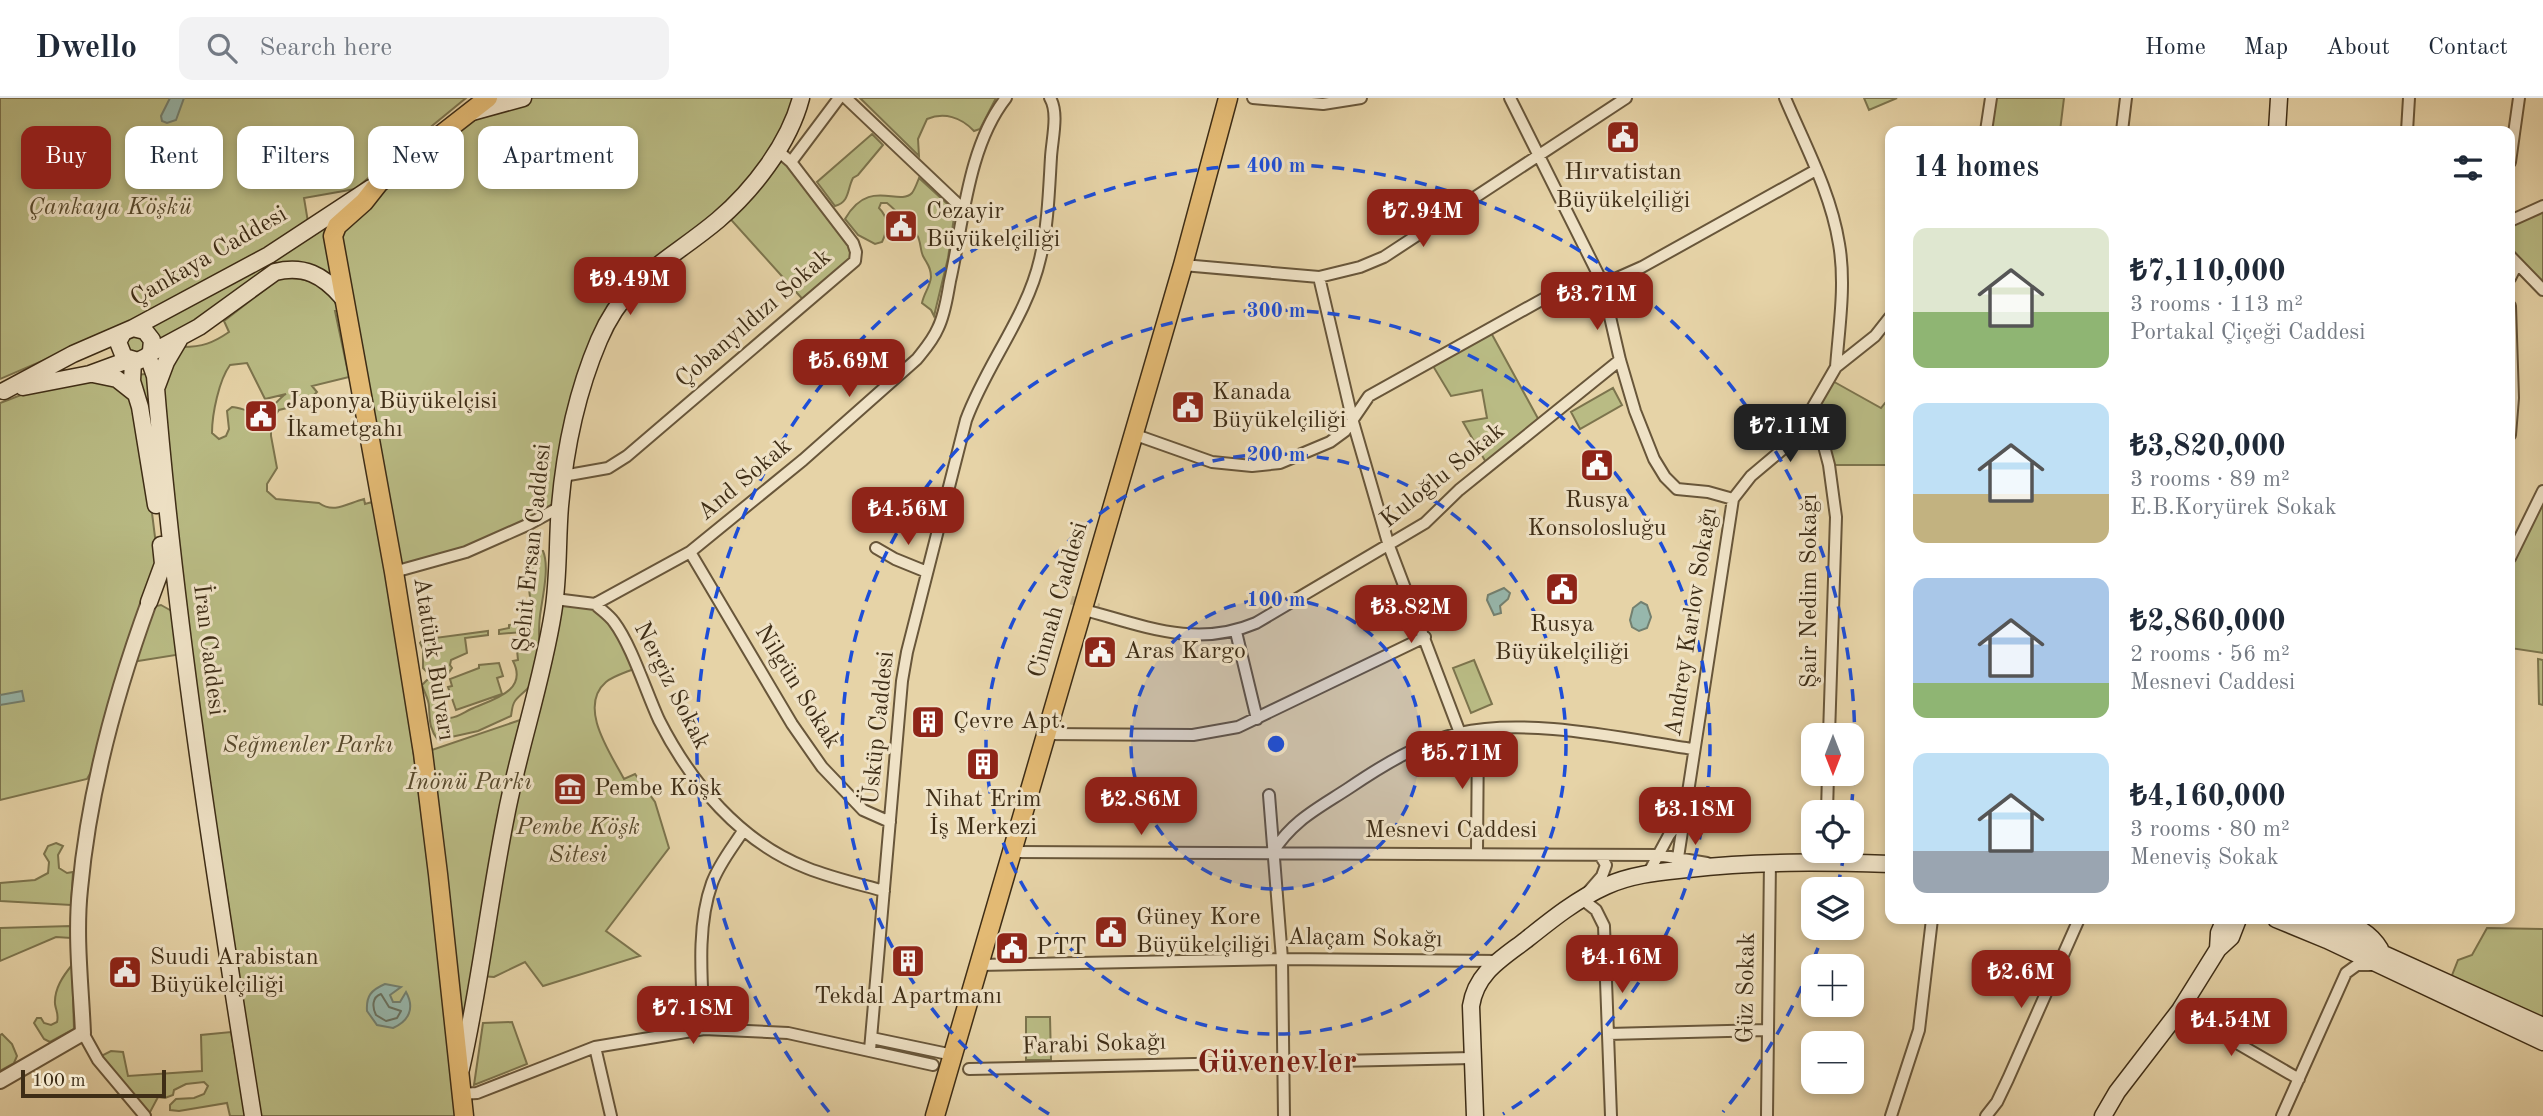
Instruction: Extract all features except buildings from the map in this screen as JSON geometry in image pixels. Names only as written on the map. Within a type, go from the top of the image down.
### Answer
[{"type":"main road","name":"Çankaya Caddesi","points":[[452,126],[488,98]]},
{"type":"main road","points":[[469,113],[523,98]]},
{"type":"main road","name":"Şehit Ersan Caddesi","points":[[460,1086],[505,819],[545,661],[555,599],[563,476],[570,425],[583,382],[612,312],[627,291],[738,201],[777,150],[791,126],[801,98]]},
{"type":"main road","name":"Cinnah Caddesi","points":[[935,1116],[1228,98]]},
{"type":"main road","points":[[2277,126],[2279,98]]},
{"type":"main road","name":"Çankaya Caddesi","points":[[3,391],[73,354],[128,330],[269,255],[370,189]]},
{"type":"main road","name":"Çankaya Caddesi","points":[[342,297],[333,243],[334,232],[373,189]]},
{"type":"main road","name":"Çankaya Caddesi","points":[[3,391],[90,373],[140,358],[180,338],[275,272],[310,271],[323,277],[342,297]]},
{"type":"main road","name":"Atatürk Bulvarı","points":[[342,297],[394,572],[438,874],[464,1116]]},
{"type":"main road","name":"Çankaya Caddesi","points":[[128,330],[139,328],[149,334],[152,346],[140,358]]},
{"type":"main road","name":"Çankaya Caddesi","points":[[128,330],[119,348],[140,358]]},
{"type":"main road","points":[[156,388],[166,362],[180,338]]},
{"type":"main road","name":"İran Caddesi","points":[[140,358],[155,376],[180,612],[253,1116]]},
{"type":"main road","name":"İran Caddesi","points":[[140,358],[132,381],[145,437],[163,564],[149,603]]},
{"type":"main road","points":[[90,373],[117,379],[136,394]]},
{"type":"main road","points":[[149,603],[172,603],[180,612]]},
{"type":"main road","points":[[1475,1116],[1471,1006],[1474,990],[1481,978],[1499,961],[1582,899],[1623,879],[1677,864],[1717,865],[1801,859]]},
{"type":"main road","points":[[1864,861],[1885,863]]},
{"type":"main road","points":[[2103,1116],[2117,1093],[2180,1010],[2219,930],[2231,937],[2236,924]]},
{"type":"main road","points":[[2289,924],[2381,958],[2543,1026]]},
{"type":"main road","points":[[2316,924],[2543,1042]]},
{"type":"main road","points":[[2367,925],[2381,958]]},
{"type":"street","points":[[791,162],[839,98]]},
{"type":"street","points":[[846,98],[963,209]]},
{"type":"street","name":"And Sokak","points":[[595,604],[690,552],[803,460],[917,359],[932,339],[942,318],[972,174],[988,130],[1006,98]]},
{"type":"street","name":"Üsküp Caddesi","points":[[871,1044],[902,681],[965,420],[980,385],[1022,306],[1040,259],[1048,205],[1054,115],[1050,98]]},
{"type":"street","points":[[1253,98],[1323,104],[1361,98]]},
{"type":"street","name":"Andrey Karlov Sokağı","points":[[1510,98],[1602,282],[1620,359],[1654,459],[1671,485],[1688,491],[1721,494],[1733,499],[1677,864]]},
{"type":"street","points":[[1182,265],[1319,277],[1360,267],[1384,257],[1626,98]]},
{"type":"street","points":[[1785,98],[1816,170],[1840,245],[1841,297],[1836,367]]},
{"type":"street","points":[[1987,126],[1991,98]]},
{"type":"street","points":[[2123,126],[2126,98]]},
{"type":"street","points":[[2407,126],[2409,98]]},
{"type":"street","points":[[2515,126],[2519,98]]},
{"type":"street","name":"Çobanyıldızı Sokak","points":[[563,476],[608,468],[627,456],[855,261],[853,243],[791,162],[777,150]]},
{"type":"street","points":[[1133,435],[1212,462],[1252,466],[1280,463],[1303,455],[1330,442],[1353,422],[1369,396],[1430,361],[1561,289],[1602,282],[1642,267],[1816,170]]},
{"type":"street","points":[[2515,219],[2543,206]]},
{"type":"street","points":[[2515,262],[2543,290]]},
{"type":"street","points":[[1319,277],[1353,422],[1389,546],[1460,733]]},
{"type":"street","points":[[1733,499],[1751,476],[1783,449],[1799,431],[1836,367],[1875,336],[1885,323]]},
{"type":"street","name":"Kuloğlu Sokak","points":[[1082,609],[1174,634],[1216,636],[1236,632],[1279,611],[1425,523],[1459,490],[1620,359]]},
{"type":"street","name":"Şair Nedim Sokağı","points":[[1814,408],[1829,465],[1836,517],[1829,723]]},
{"type":"street","points":[[2515,548],[2543,491]]},
{"type":"street","points":[[394,572],[466,552],[560,507]]},
{"type":"street","points":[[876,548],[927,572]]},
{"type":"street","name":"Nilgün Sokak","points":[[690,552],[792,724],[822,767],[863,810],[890,822]]},
{"type":"street","points":[[555,599],[595,604]]},
{"type":"street","points":[[145,1116],[98,1060],[83,1034],[79,909],[87,833],[101,754],[126,666],[149,603]]},
{"type":"street","name":"Nergiz Sokak","points":[[595,604],[614,622],[673,745],[726,816],[772,851],[807,868],[884,891]]},
{"type":"street","points":[[1236,632],[1257,719]]},
{"type":"street","points":[[1045,734],[1193,735],[1238,727],[1425,637]]},
{"type":"street","points":[[1272,853],[1291,827],[1366,777],[1420,747],[1460,733],[1478,730],[1552,730],[1693,749]]},
{"type":"street","points":[[1477,853],[1478,730]]},
{"type":"street","points":[[1269,795],[1282,959],[1284,1116]]},
{"type":"street","name":"Andrey Karlov Sokağı","points":[[1648,874],[1683,817]]},
{"type":"street","points":[[704,1029],[702,954],[704,921],[711,885],[743,831]]},
{"type":"street","name":"Mesnevi Caddesi","points":[[1010,852],[1658,855],[1677,864]]},
{"type":"street","points":[[1601,855],[1606,865],[1604,872],[1582,899],[1596,910],[1604,926],[1611,1116]]},
{"type":"street","name":"Güz Sokak","points":[[1767,1116],[1770,862]]},
{"type":"street","points":[[1891,1116],[1919,1030],[1931,924]]},
{"type":"street","points":[[1986,1116],[1997,1102],[2008,1079],[2077,924]]},
{"type":"street","points":[[2281,1116],[2346,973],[2357,965],[2381,958]]},
{"type":"street","name":"Alaçam Sokağı","points":[[978,965],[1282,959],[1499,961]]},
{"type":"street","points":[[2180,1010],[2299,1079]]},
{"type":"street","points":[[460,1086],[477,1093],[595,1047],[704,1029],[788,1033],[953,1055]]},
{"type":"street","points":[[1608,1034],[1767,1030]]},
{"type":"street","points":[[0,1081],[83,1034]]},
{"type":"street","points":[[871,1044],[933,1065]]},
{"type":"street","points":[[595,1047],[611,1116]]},
{"type":"street","name":"Farabi Sokağı","points":[[969,1069],[1472,1058]]},
{"type":"green space","name":"Çankaya Köşkü","points":[[0,98],[466,98],[432,126],[368,126],[368,178],[355,189],[304,198],[308,222],[267,249],[119,328],[0,379]]},
{"type":"green space","points":[[488,98],[801,98],[777,150],[856,252],[806,303],[726,214],[646,273],[599,338],[560,507],[466,552],[394,572],[342,297],[294,269],[148,356],[145,331],[269,255],[368,184],[368,189],[464,189],[464,126],[449,126]]},
{"type":"green space","points":[[860,98],[996,98],[980,129],[974,131],[964,122],[952,117],[927,119],[918,139],[919,156]]},
{"type":"green space","points":[[1864,98],[1897,98],[1869,110]]},
{"type":"green space","points":[[1991,98],[2064,98],[2061,126],[1987,126]]},
{"type":"green space","points":[[872,134],[883,145],[853,178],[843,201],[835,206],[817,182]]},
{"type":"green space","points":[[919,178],[955,211],[948,258],[934,316],[922,303],[931,277],[930,271],[918,237],[908,223],[887,203],[881,203],[879,208],[885,216],[886,228],[882,242],[875,244],[858,235],[845,219],[854,206],[864,199],[873,196],[899,197],[912,193]]},
{"type":"green space","points":[[2543,206],[2543,290],[2515,261],[2515,219]]},
{"type":"green space","name":"Seğmenler Parkı","points":[[293,278],[310,281],[331,295],[338,311],[335,311],[349,377],[312,386],[317,392],[313,396],[302,397],[291,407],[279,410],[271,421],[277,468],[267,484],[267,491],[276,499],[319,503],[330,508],[364,499],[365,504],[372,502],[398,642],[418,784],[457,1116],[260,1116],[234,943],[230,939],[225,913],[229,909],[225,882],[220,879],[208,793],[210,781],[184,586],[181,586],[163,389],[172,365],[183,347],[207,344],[229,332],[224,321],[277,280]],"holes":[[[247,363],[265,399],[286,394],[263,412],[232,407],[227,411],[229,429],[226,436],[219,439],[212,433],[217,398],[230,365]]]},
{"type":"green space","points":[[1489,329],[1541,424],[1488,466],[1463,422],[1487,418],[1482,390],[1451,396],[1430,361]]},
{"type":"green space","points":[[138,335],[145,342],[143,352],[131,354],[126,340]]},
{"type":"green space","points":[[151,373],[154,459],[138,375]]},
{"type":"green space","points":[[89,379],[115,386],[131,397],[149,489],[158,561],[87,779],[0,800],[0,403],[34,390]]},
{"type":"green space","points":[[1829,379],[1881,408],[1885,403],[1885,465],[1829,465],[1814,408]]},
{"type":"green space","points":[[1613,388],[1622,405],[1580,429],[1571,412]]},
{"type":"green space","points":[[2543,491],[2543,653],[2515,649],[2515,548]]},
{"type":"green space","points":[[538,551],[543,551],[546,574],[539,624],[538,664],[533,681],[515,701],[511,716],[478,731],[438,740],[431,728],[428,701],[422,685],[427,680],[433,680],[450,718],[497,698],[512,687],[516,680],[517,672],[513,661],[518,660],[517,650],[525,648],[523,632],[499,634],[499,630],[509,628],[509,625],[533,621],[526,565],[532,562]]},
{"type":"green space","name":"Pembe Köşk Sitesi","points":[[555,599],[595,604],[614,622],[636,668],[606,682],[598,692],[596,717],[605,744],[624,779],[635,774],[655,802],[669,848],[606,931],[640,956],[543,986],[525,962],[494,977],[480,976],[459,1079],[423,753],[529,717]]},
{"type":"green space","points":[[161,605],[177,614],[182,654],[132,662],[152,607]]},
{"type":"green space","points":[[488,631],[488,635],[465,638],[467,653],[451,660],[452,668],[448,674],[428,673],[423,668],[423,649],[420,643],[427,635],[428,639]]},
{"type":"green space","points":[[2538,659],[2543,660],[2543,705],[2539,704]]},
{"type":"green space","points":[[1474,660],[1492,704],[1471,713],[1453,668]]},
{"type":"green space","points":[[499,663],[503,676],[497,678],[502,694],[456,710],[448,687],[452,686],[450,679],[479,668],[479,665]]},
{"type":"green space","points":[[56,843],[63,846],[58,855],[59,868],[67,873],[73,872],[71,905],[0,901],[0,883],[35,880],[48,873],[49,862],[44,854],[48,846]]},
{"type":"green space","points":[[71,926],[71,938],[56,937],[0,961],[0,928]]},
{"type":"green space","points":[[2487,928],[2543,929],[2543,1026],[2449,983],[2458,960],[2472,955]]},
{"type":"green space","points":[[72,965],[74,1029],[50,1042],[44,1039],[34,1023],[37,1018],[51,1025],[57,1022],[56,993],[62,978]]},
{"type":"green space","points":[[1026,1017],[1050,1017],[1051,1060],[1026,1060]]},
{"type":"green space","points":[[512,1022],[527,1064],[474,1085],[483,1023]]},
{"type":"green space","points":[[231,1032],[246,1116],[230,1116],[227,1103],[170,1110],[170,1105],[176,1099],[194,1098],[204,1094],[208,1086],[204,1082],[186,1084],[174,1090],[173,1095],[158,1097],[149,1114],[103,1059],[103,1055],[111,1051],[123,1052],[128,1076],[202,1071],[201,1035]]},
{"type":"green space","points":[[0,1035],[12,1044],[17,1056],[14,1063],[0,1071]]},
{"type":"water","points":[[170,98],[184,98],[176,120],[167,123],[162,121],[161,116]]},
{"type":"water","points":[[1504,588],[1510,593],[1508,599],[1500,606],[1501,613],[1494,615],[1487,600],[1488,595]]},
{"type":"water","points":[[1641,602],[1647,605],[1651,617],[1647,628],[1639,631],[1632,627],[1630,620],[1633,608]]},
{"type":"water","points":[[22,691],[24,701],[0,705],[0,695]]},
{"type":"water","points":[[385,984],[401,987],[390,995],[393,1002],[400,1002],[406,992],[410,1003],[407,1018],[393,1028],[377,1025],[367,1011],[370,994]]},
{"type":"tunnel","points":[[1071,600],[1099,608]]},
{"type":"place","name":"Hırvatistan Büyükelçiliği","points":[[1623,137]]},
{"type":"place","name":"Cezayir Büyükelçiliği","points":[[901,226]]},
{"type":"place","name":"Kanada Büyükelçiliği","points":[[1188,407]]},
{"type":"place","name":"Japonya Büyükelçisi İkametgahı","points":[[261,416]]},
{"type":"place","name":"Rusya Konsolosluğu","points":[[1597,465]]},
{"type":"place","name":"Rusya Büyükelçiliği","points":[[1562,589]]},
{"type":"place","name":"Aras Kargo","points":[[1100,652]]},
{"type":"place","name":"Çevre Apt.","points":[[928,722]]},
{"type":"place","name":"Nihat Erim İş Merkezi","points":[[983,764]]},
{"type":"place","name":"Pembe Köşk","points":[[570,789]]},
{"type":"place","name":"Güney Kore Büyükelçiliği","points":[[1111,932]]},
{"type":"place","name":"PTT","points":[[1012,948]]},
{"type":"place","name":"Tekdal Apartmanı","points":[[908,961]]},
{"type":"place","name":"Suudi Arabistan Büyükelçiliği","points":[[125,972]]},
{"type":"district","name":"Güvenevler","points":[[1277,1064]]},
{"type":"park label","name":"İnönü Parkı","points":[[469,783]]}]
